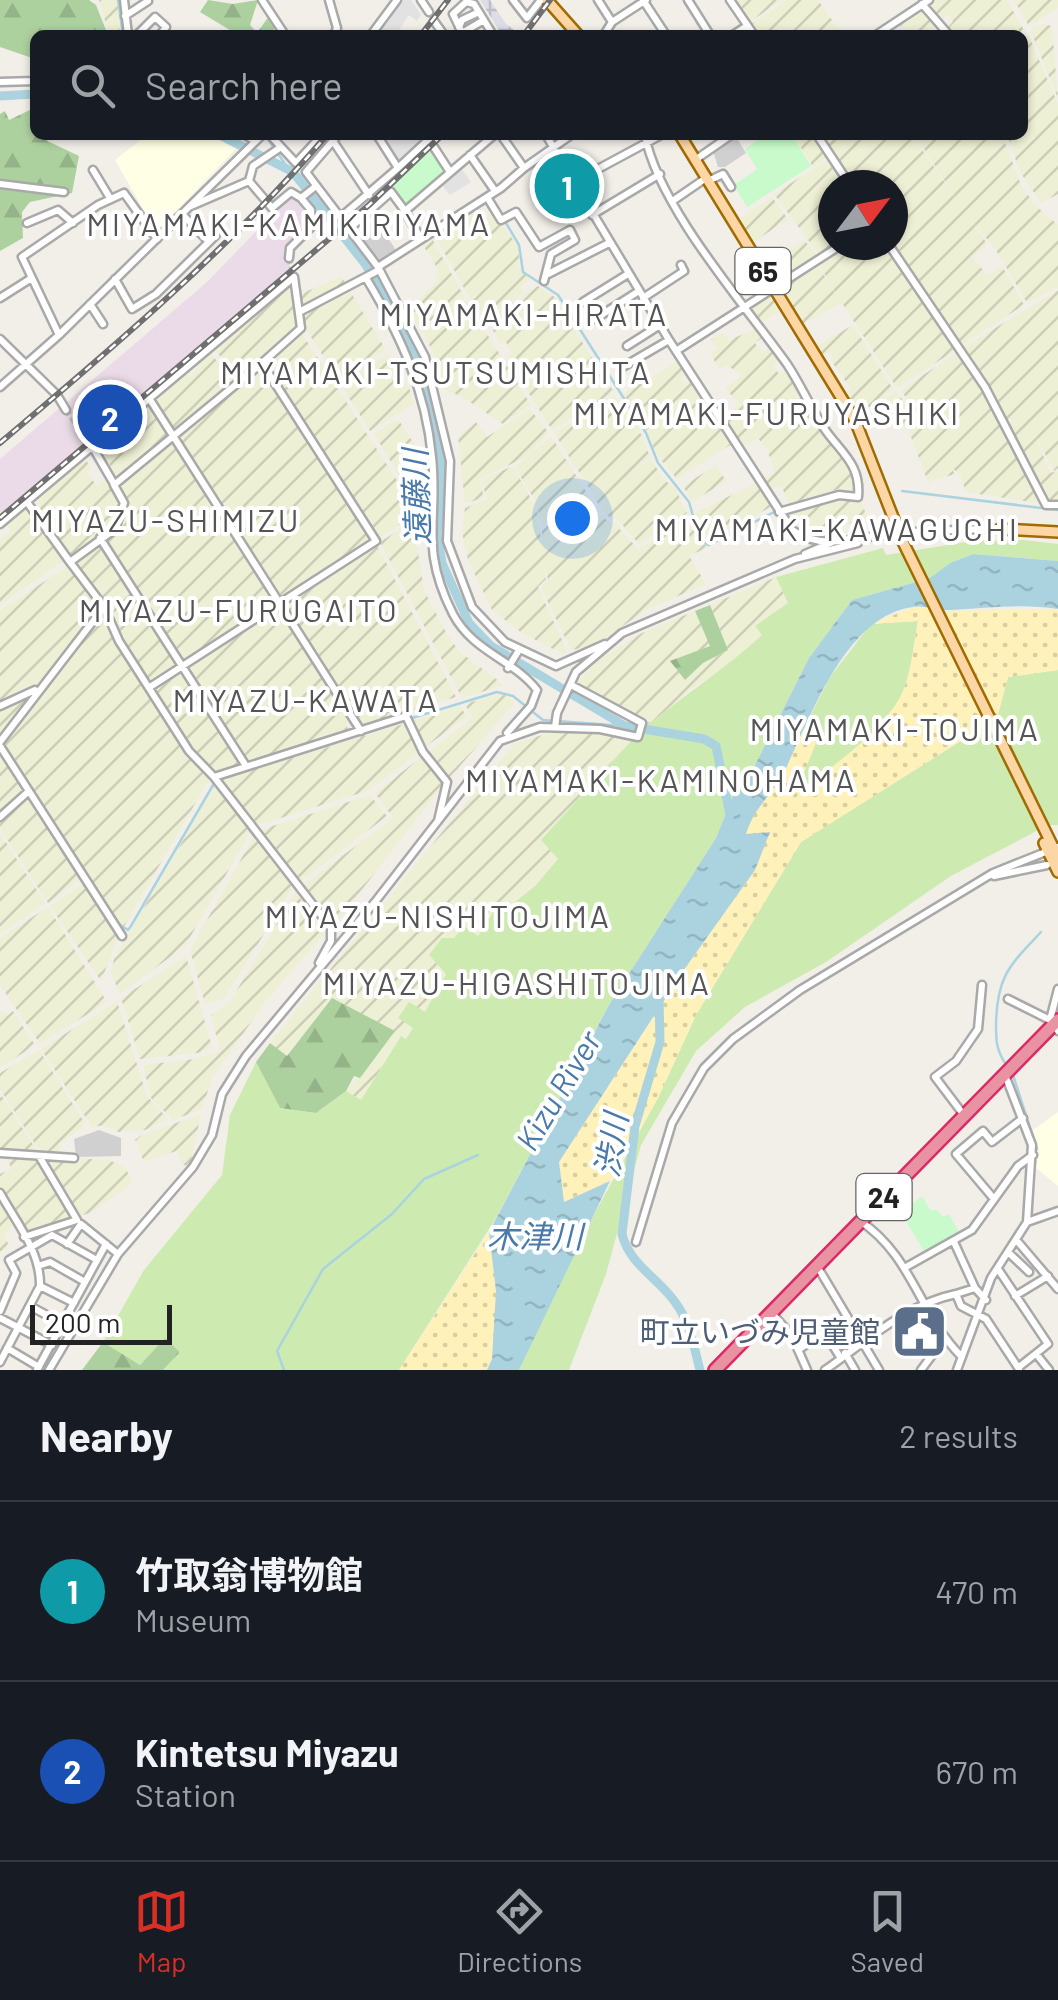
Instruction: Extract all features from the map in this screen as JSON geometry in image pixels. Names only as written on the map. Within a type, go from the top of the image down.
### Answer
[{"type":"highway","name":"24","points":[[715,1370],[1055,1024]]},
{"type":"main road","points":[[544,0],[573,30]]},
{"type":"main road","name":"65","points":[[683,140],[865,440],[898,537],[1052,848],[1058,872]]},
{"type":"main road","points":[[1000,528],[1058,532]]},
{"type":"street","points":[[124,0],[127,30]]},
{"type":"street","points":[[125,16],[148,0]]},
{"type":"street","points":[[262,0],[282,30]]},
{"type":"street","points":[[329,0],[336,30]]},
{"type":"street","points":[[375,30],[397,0]]},
{"type":"street","points":[[420,0],[429,12]]},
{"type":"street","points":[[513,0],[527,18],[544,0]]},
{"type":"street","points":[[598,0],[612,22]]},
{"type":"street","points":[[607,30],[612,22],[645,0],[663,30]]},
{"type":"street","points":[[688,0],[707,30]]},
{"type":"street","points":[[730,0],[750,30]]},
{"type":"street","points":[[906,0],[914,9]]},
{"type":"street","points":[[883,30],[926,2],[946,30]]},
{"type":"street","points":[[460,30],[453,14],[462,3],[474,4],[490,30]]},
{"type":"street","points":[[142,30],[155,16],[166,27],[164,30]]},
{"type":"street","points":[[461,30],[462,20],[481,16]]},
{"type":"street","points":[[434,20],[441,30]]},
{"type":"street","points":[[740,30],[747,26]]},
{"type":"street","points":[[0,82],[30,81]]},
{"type":"street","points":[[0,387],[59,335],[257,141],[281,147],[296,164],[318,140]]},
{"type":"street","points":[[334,140],[306,172],[378,269],[426,357],[450,462],[447,541],[454,567],[482,622],[518,652],[560,667],[668,610],[835,541]]},
{"type":"street","points":[[337,140],[368,195]]},
{"type":"street","points":[[380,140],[398,168]]},
{"type":"street","points":[[341,217],[425,140]]},
{"type":"street","points":[[430,140],[451,172]]},
{"type":"street","points":[[405,211],[488,140]]},
{"type":"street","points":[[505,140],[524,168]]},
{"type":"street","points":[[548,140],[580,197],[779,512],[799,535],[860,542]]},
{"type":"street","points":[[301,311],[367,278],[496,192],[565,140]]},
{"type":"street","points":[[572,183],[644,140]]},
{"type":"street","points":[[646,140],[674,200],[790,369],[826,432],[850,458],[858,497],[838,494],[779,512]]},
{"type":"street","points":[[695,160],[724,140]]},
{"type":"street","points":[[820,140],[840,170]]},
{"type":"street","points":[[281,147],[248,173],[249,181],[272,208],[291,192],[311,210],[312,226],[290,248],[290,258]]},
{"type":"street","points":[[470,155],[496,192]]},
{"type":"street","points":[[93,170],[110,198]]},
{"type":"street","points":[[592,215],[660,174]]},
{"type":"street","points":[[674,200],[723,174],[731,187]]},
{"type":"street","points":[[188,207],[249,181]]},
{"type":"street","points":[[0,184],[64,192]]},
{"type":"street","points":[[302,198],[316,186]]},
{"type":"street","points":[[348,230],[391,192],[422,238]]},
{"type":"street","points":[[59,335],[22,256],[110,198],[128,194],[157,239]]},
{"type":"street","points":[[487,197],[501,220],[516,212],[540,247],[570,230],[575,240],[551,254],[546,277],[609,242]]},
{"type":"street","points":[[558,212],[580,197]]},
{"type":"street","points":[[27,224],[58,210],[74,223]]},
{"type":"street","points":[[182,214],[208,242]]},
{"type":"street","points":[[115,279],[132,309],[156,294],[216,235]]},
{"type":"street","points":[[676,351],[818,260]]},
{"type":"street","points":[[899,260],[985,387],[1046,505],[1058,505]]},
{"type":"street","points":[[595,319],[684,271],[681,266]]},
{"type":"street","points":[[583,302],[628,274]]},
{"type":"street","points":[[0,524],[294,277],[301,328],[114,485]]},
{"type":"street","points":[[49,1370],[118,1254],[193,1168],[212,1136],[230,1078],[529,708],[538,690],[464,632],[442,588],[429,534],[433,462],[422,395],[367,278]]},
{"type":"street","points":[[0,298],[30,279]]},
{"type":"street","points":[[90,304],[103,324]]},
{"type":"street","points":[[626,346],[660,326]]},
{"type":"street","points":[[0,339],[57,395],[66,410]]},
{"type":"street","points":[[621,368],[669,340]]},
{"type":"street","points":[[150,686],[376,541],[262,363]]},
{"type":"street","points":[[149,398],[362,732]]},
{"type":"street","points":[[70,562],[115,529],[124,503],[92,446]]},
{"type":"street","points":[[27,502],[104,607],[119,641],[189,751],[214,777],[330,928],[331,941],[318,969]]},
{"type":"street","points":[[796,559],[860,542],[1000,528]]},
{"type":"street","points":[[100,538],[246,766]]},
{"type":"street","points":[[104,607],[0,744],[122,936]]},
{"type":"street","points":[[556,727],[557,714],[576,672],[605,644]]},
{"type":"street","points":[[510,666],[518,652]]},
{"type":"street","points":[[504,736],[556,727],[638,738],[642,723],[572,686]]},
{"type":"street","points":[[0,706],[38,689]]},
{"type":"street","points":[[214,777],[406,716],[423,752],[446,782],[438,822]]},
{"type":"street","points":[[0,817],[29,791]]},
{"type":"street","points":[[636,1242],[672,1122],[704,1068],[774,1008],[988,876],[1052,848]]},
{"type":"street","points":[[988,876],[1047,864]]},
{"type":"street","points":[[964,1115],[935,1077],[956,1060],[978,1029],[982,986]]},
{"type":"street","points":[[1008,999],[1055,1024],[1058,988]]},
{"type":"street","points":[[958,1370],[998,1269],[1027,1222],[1026,1193],[1034,1154],[1004,1074]]},
{"type":"street","points":[[994,1200],[956,1154],[983,1131],[992,1142],[1023,1118]]},
{"type":"street","points":[[0,1153],[74,1158]]},
{"type":"street","points":[[906,1267],[954,1242],[975,1226],[1024,1160],[1034,1154]]},
{"type":"street","points":[[39,1156],[79,1222],[118,1254]]},
{"type":"street","points":[[0,1193],[30,1247],[38,1266],[40,1286],[0,1362]]},
{"type":"street","points":[[1027,1222],[1057,1215]]},
{"type":"street","points":[[860,1221],[892,1246],[945,1338],[970,1370]]},
{"type":"street","points":[[24,1237],[79,1222]]},
{"type":"street","points":[[67,1244],[79,1222]]},
{"type":"street","points":[[52,1346],[0,1314],[16,1273],[9,1260],[52,1236],[97,1260]]},
{"type":"street","points":[[954,1242],[975,1288],[986,1300]]},
{"type":"street","points":[[1018,1242],[1058,1289]]},
{"type":"street","points":[[7,1348],[38,1368],[106,1244]]},
{"type":"street","points":[[1009,1252],[1030,1272]]},
{"type":"street","points":[[38,1266],[50,1262],[86,1282]]},
{"type":"street","points":[[817,1266],[879,1370]]},
{"type":"street","points":[[998,1269],[1047,1342]]},
{"type":"street","points":[[1015,1297],[1048,1276]]},
{"type":"street","points":[[40,1286],[74,1303]]},
{"type":"street","points":[[830,1368],[860,1342],[928,1304],[975,1288]]},
{"type":"street","points":[[956,1294],[960,1306],[981,1314],[1019,1369],[1058,1336]]},
{"type":"street","points":[[30,1306],[63,1324]]},
{"type":"street","points":[[772,1312],[807,1370]]},
{"type":"street","points":[[68,1314],[80,1319]]},
{"type":"street","points":[[798,1350],[845,1318]]},
{"type":"street","points":[[824,1332],[855,1370]]},
{"type":"street","points":[[921,1370],[945,1338]]},
{"type":"street","points":[[1037,1355],[1047,1368]]},
{"type":"shaded area","points":[[99,0],[117,0],[120,30],[108,30]]},
{"type":"shaded area","points":[[404,0],[411,0],[421,15],[417,21],[409,15],[399,30],[382,30]]},
{"type":"shaded area","points":[[480,0],[490,0],[514,30],[499,30]]},
{"type":"shaded area","points":[[733,0],[782,0],[748,23]]},
{"type":"shaded area","points":[[787,0],[818,0],[839,30],[753,30],[750,25]]},
{"type":"shaded area","points":[[933,0],[1007,0],[1024,30],[948,30],[953,21],[947,15],[941,22],[928,4]]},
{"type":"shaded area","points":[[1014,0],[1058,0],[1058,8],[1029,26]]},
{"type":"shaded area","points":[[922,7],[937,26],[929,30],[898,30],[899,21]]},
{"type":"shaded area","points":[[1043,24],[1052,26],[1058,99],[1030,29]]},
{"type":"shaded area","points":[[1028,34],[1058,104],[1058,194],[1041,203],[1020,172],[1009,140],[1028,140]]},
{"type":"shaded area","points":[[141,140],[219,140],[236,149],[156,232],[115,160]]},
{"type":"shaded area","points":[[383,140],[423,140],[400,163]]},
{"type":"shaded area","points":[[728,140],[738,140],[746,153],[725,167],[718,167],[713,151]]},
{"type":"shaded area","points":[[796,140],[819,140],[829,156],[813,167]]},
{"type":"shaded area","points":[[826,140],[854,140],[839,151],[857,140],[915,140],[988,245],[972,257],[987,275],[1002,266],[1024,305],[962,345],[906,260],[908,170],[845,170]]},
{"type":"shaded area","points":[[918,140],[1004,140],[1021,185],[1036,206],[1058,225],[1058,287],[1027,303],[995,248],[970,220]]},
{"type":"shaded area","points":[[830,158],[838,170],[818,170],[818,253],[774,194]]},
{"type":"shaded area","points":[[460,167],[471,182],[450,195],[441,184]]},
{"type":"shaded area","points":[[289,197],[296,198],[311,224],[287,253],[292,276],[0,520],[0,459],[207,282]]},
{"type":"shaded area","points":[[772,197],[788,219],[752,243],[737,220]]},
{"type":"shaded area","points":[[473,207],[481,220],[494,211],[519,249],[519,267],[530,280],[520,287],[524,293],[486,317],[469,297],[434,234]]},
{"type":"shaded area","points":[[376,219],[397,252],[382,262],[357,235]]},
{"type":"shaded area","points":[[431,237],[465,298],[419,328],[408,310],[438,280],[435,274],[439,271],[421,242]]},
{"type":"shaded area","points":[[804,240],[818,257],[777,283],[765,265]]},
{"type":"shaded area","points":[[897,260],[957,349],[897,388],[842,303],[801,325],[778,287],[816,262],[839,300],[818,262]]},
{"type":"shaded area","points":[[341,276],[346,284],[302,310],[301,294]]},
{"type":"shaded area","points":[[294,282],[297,329],[237,377],[212,346]]},
{"type":"shaded area","points":[[538,286],[556,298],[564,311],[557,325],[562,332],[572,326],[614,392],[552,430],[511,365],[507,357],[512,354],[506,342],[500,344],[487,319]]},
{"type":"shaded area","points":[[348,288],[386,350],[339,381],[304,326],[304,313]]},
{"type":"shaded area","points":[[1058,290],[1058,468],[1054,471],[1036,437],[1050,473],[1058,471],[1058,503],[1051,502],[1009,424],[1020,419],[1007,420],[964,347]]},
{"type":"shaded area","points":[[770,292],[782,310],[758,325],[744,306]]},
{"type":"shaded area","points":[[466,300],[531,405],[503,424],[461,396],[442,389],[433,352],[421,329]]},
{"type":"shaded area","points":[[853,325],[893,389],[858,416],[844,394],[851,389],[832,362],[832,352],[820,356],[815,347]]},
{"type":"shaded area","points":[[299,329],[411,502],[409,518],[379,538],[265,363]]},
{"type":"shaded area","points":[[756,329],[763,337],[755,343],[762,353],[771,347],[780,359],[773,365],[779,374],[787,370],[834,447],[849,461],[856,490],[842,488],[789,504],[781,485],[769,490],[762,479],[775,472],[768,452],[758,438],[743,447],[724,416],[740,405],[725,388],[742,376],[727,365],[720,369],[710,354],[717,348],[711,340],[722,332],[729,340]]},
{"type":"shaded area","points":[[209,351],[233,381],[172,431],[153,396],[184,370],[189,376],[199,367],[194,361]]},
{"type":"shaded area","points":[[959,351],[985,390],[1043,504],[966,492],[960,474],[950,467],[901,390]]},
{"type":"shaded area","points":[[388,354],[409,387],[414,404],[370,431],[341,385]]},
{"type":"shaded area","points":[[679,360],[688,372],[680,379],[684,384],[692,379],[703,395],[695,400],[699,408],[705,405],[707,414],[713,410],[733,443],[677,479],[656,454],[643,422],[623,394]]},
{"type":"shaded area","points":[[260,365],[374,540],[282,599],[175,436]]},
{"type":"shaded area","points":[[895,391],[926,427],[955,474],[928,482],[908,429],[880,402]]},
{"type":"shaded area","points":[[615,396],[639,429],[650,457],[629,474],[651,459],[664,480],[675,488],[687,513],[639,544],[619,521],[606,515],[593,496],[611,485],[593,494],[554,433]]},
{"type":"shaded area","points":[[149,404],[167,436],[117,478],[99,445]]},
{"type":"shaded area","points":[[530,409],[549,433],[526,457],[479,479],[484,497],[465,504],[458,436],[476,422],[487,437]]},
{"type":"shaded area","points":[[398,419],[416,447],[415,501],[374,434]]},
{"type":"shaded area","points":[[551,436],[589,496],[542,526],[535,501],[515,467]]},
{"type":"shaded area","points":[[170,441],[276,604],[184,663],[104,539],[115,532],[127,504],[118,484]]},
{"type":"shaded area","points":[[83,456],[92,469],[87,473],[97,486],[107,478],[122,502],[113,528],[72,558],[36,508],[40,505],[36,498]]},
{"type":"shaded area","points":[[716,465],[726,481],[692,502],[683,486]]},
{"type":"shaded area","points":[[513,466],[537,510],[542,546],[542,529],[590,499],[603,518],[615,524],[638,549],[688,516],[700,541],[708,547],[689,556],[706,584],[648,609],[593,646],[571,650],[541,588],[548,579],[544,563],[546,579],[538,587],[567,651],[563,654],[522,633],[492,610],[468,560],[462,532],[465,508],[487,499],[481,480]]},
{"type":"shaded area","points":[[756,483],[772,506],[712,540],[707,538],[695,513]]},
{"type":"shaded area","points":[[847,496],[861,500],[867,518],[836,528],[808,531],[785,514]]},
{"type":"shaded area","points":[[29,505],[64,560],[0,605],[0,540],[11,531],[6,524]]},
{"type":"shaded area","points":[[413,521],[424,590],[448,636],[460,652],[504,685],[462,698],[380,542]]},
{"type":"shaded area","points":[[100,542],[180,666],[149,685],[74,563]]},
{"type":"shaded area","points":[[377,545],[456,697],[363,725],[285,603]]},
{"type":"shaded area","points":[[70,565],[100,608],[38,685],[23,687],[0,704],[0,610]]},
{"type":"shaded area","points":[[776,577],[788,603],[756,626],[763,635],[716,679],[702,681],[652,722],[578,687],[576,683],[602,657],[642,633],[695,611],[711,646],[671,661],[685,679],[703,663],[728,650],[710,605]]},
{"type":"shaded area","points":[[279,608],[351,720],[345,724],[349,730],[247,762],[186,668]]},
{"type":"shaded area","points":[[102,611],[173,726],[211,776],[122,930],[1,744]]},
{"type":"shaded area","points":[[182,669],[241,765],[214,773],[189,746],[152,688]]},
{"type":"shaded area","points":[[502,693],[515,702],[448,780],[428,752],[472,718],[465,704]]},
{"type":"shaded area","points":[[32,694],[16,713],[0,740],[0,708]]},
{"type":"shaded area","points":[[460,706],[467,717],[425,747],[412,721]]},
{"type":"shaded area","points":[[407,723],[420,751],[370,790],[258,825],[220,780]]},
{"type":"shaded area","points":[[564,728],[599,730],[631,741],[541,840],[558,859],[535,886],[504,911],[496,907],[478,937],[442,939],[429,955],[446,974],[425,1013],[409,1003],[399,1018],[413,1027],[406,1039],[400,1036],[361,1101],[346,1091],[394,1032],[287,1057],[270,1043],[514,744]]},
{"type":"shaded area","points":[[0,748],[27,790],[0,815]]},
{"type":"shaded area","points":[[424,755],[443,785],[333,927],[302,886],[393,818],[375,793]]},
{"type":"shaded area","points":[[214,787],[251,831],[185,946],[120,994],[111,973],[114,959]]},
{"type":"shaded area","points":[[28,795],[82,878],[48,903],[0,828],[0,820]]},
{"type":"shaded area","points":[[370,795],[387,816],[300,882],[260,830]]},
{"type":"shaded area","points":[[0,833],[45,903],[0,934]]},
{"type":"shaded area","points":[[254,836],[293,887],[224,999],[205,1004],[190,950]]},
{"type":"shaded area","points":[[84,883],[119,935],[101,981],[50,906]]},
{"type":"shaded area","points":[[296,892],[324,934],[266,1001],[212,1078],[202,1109],[173,1120],[151,1098],[143,1065],[195,1059],[220,1051],[211,1015],[229,1003]]},
{"type":"shaded area","points":[[48,907],[107,1002],[40,1044],[0,985],[0,938]]},
{"type":"shaded area","points":[[186,956],[212,1047],[198,1053],[140,1059],[121,998]]},
{"type":"shaded area","points":[[117,1001],[147,1096],[168,1119],[145,1130],[118,1132],[106,1125],[92,1127],[41,1049]]},
{"type":"shaded area","points":[[0,1010],[8,1015],[13,1011],[35,1045],[0,1068]]},
{"type":"shaded area","points":[[39,1050],[86,1125],[60,1143],[59,1153],[40,1152],[0,1089],[0,1073]]},
{"type":"shaded area","points":[[0,1093],[39,1154],[0,1151]]},
{"type":"shaded area","points":[[1058,1112],[1058,1186],[1036,1168],[1039,1154],[1033,1130]]},
{"type":"shaded area","points":[[201,1114],[190,1166],[183,1165],[176,1151],[144,1162],[135,1140]]},
{"type":"shaded area","points":[[99,1130],[121,1138],[121,1156],[76,1157],[74,1139]]},
{"type":"shaded area","points":[[7,1155],[109,1160],[126,1168],[132,1184],[92,1212],[27,1235],[0,1187],[0,1174],[11,1169]]},
{"type":"shaded area","points":[[0,1198],[14,1223],[4,1236],[9,1245],[0,1253]]},
{"type":"green space","points":[[0,0],[89,0],[96,5],[106,30],[30,30],[30,57],[0,47]]},
{"type":"green space","points":[[208,0],[233,4],[258,0],[250,25],[254,30],[230,30],[200,12]]},
{"type":"green space","points":[[269,16],[274,30],[259,30]]},
{"type":"green space","points":[[30,110],[30,140],[45,140],[79,156],[72,193],[30,202],[22,212],[23,238],[0,251],[0,114],[5,111],[9,120]]},
{"type":"green space","points":[[758,140],[795,140],[811,166],[747,207],[734,185],[757,169],[745,149]]},
{"type":"green space","points":[[431,149],[445,175],[403,207],[391,187]]},
{"type":"green space","points":[[972,541],[1058,544],[1058,561],[973,554],[950,563],[930,578],[852,600],[809,658],[753,769],[736,788],[716,838],[609,1005],[496,1218],[399,1370],[163,1370],[180,1352],[165,1338],[140,1365],[103,1342],[144,1270],[222,1175],[230,1115],[256,1062],[280,1108],[316,1113],[346,1091],[361,1100],[401,1036],[406,1039],[413,1028],[398,1018],[409,1002],[425,1012],[446,974],[429,955],[442,938],[454,938],[464,926],[478,936],[496,907],[504,911],[535,886],[558,859],[541,840],[631,741],[641,738],[644,721],[652,722],[735,658],[762,635],[755,626],[788,603],[776,577],[883,548],[886,555]]},
{"type":"green space","points":[[710,605],[728,650],[703,663],[685,680],[670,661],[710,646],[695,611]]},
{"type":"green space","points":[[918,621],[908,675],[896,705],[862,742],[795,793],[815,744],[804,728],[830,677],[871,624]]},
{"type":"green space","points":[[1058,670],[1058,825],[1048,825],[951,876],[826,962],[745,1007],[696,1051],[641,1145],[606,1274],[569,1370],[519,1370],[574,1251],[658,1098],[696,1015],[801,842],[997,718],[1008,677]]},
{"type":"green space","points":[[332,998],[395,1031],[360,1078],[354,1076],[346,1091],[316,1113],[280,1108],[256,1062],[270,1043],[287,1056]]},
{"type":"green space","points":[[922,1196],[930,1210],[938,1210],[942,1217],[949,1214],[961,1236],[926,1254],[901,1213]]},
{"type":"green space","points":[[165,1338],[180,1352],[163,1370],[82,1370],[103,1342],[140,1365]]},
{"type":"sand","points":[[916,606],[945,611],[1058,609],[1058,670],[1008,677],[997,718],[801,842],[696,1015],[658,1098],[610,1181],[564,1202],[559,1162],[683,971],[755,870],[769,833],[745,835],[754,808],[783,775],[804,728],[816,743],[796,792],[850,752],[886,717],[905,686],[918,621],[871,624]]},
{"type":"sand","points":[[489,1232],[497,1320],[487,1370],[399,1370]]},
{"type":"water","name":"木津川","points":[[973,554],[1058,561],[1058,609],[913,607],[889,614],[849,649],[819,698],[780,779],[750,824],[746,834],[770,832],[755,870],[683,971],[559,1162],[564,1202],[610,1181],[519,1370],[487,1370],[492,1359],[496,1291],[489,1232],[609,1005],[716,838],[736,788],[753,769],[809,658],[852,600],[930,578],[950,563]]},
{"type":"waterway","points":[[118,0],[122,30]]},
{"type":"waterway","name":"遠藤川","points":[[0,96],[30,94]]},
{"type":"waterway","name":"遠藤川","points":[[230,140],[293,172],[366,265],[412,347],[431,399],[438,435],[442,474],[437,534],[442,563],[469,623],[491,646],[625,726],[704,739],[716,746],[730,815]]},
{"type":"waterway","points":[[268,140],[288,168]]},
{"type":"waterway","points":[[506,223],[519,245],[523,272],[558,295],[646,433],[658,463],[689,502],[700,540],[708,545]]},
{"type":"waterway","points":[[903,260],[928,297]]},
{"type":"waterway","points":[[744,312],[769,345]]},
{"type":"waterway","points":[[780,359],[804,400]]},
{"type":"waterway","points":[[697,378],[728,426]]},
{"type":"waterway","points":[[853,476],[855,493]]},
{"type":"waterway","points":[[902,491],[1058,510]]},
{"type":"waterway","points":[[709,545],[778,510]]},
{"type":"waterway","points":[[386,726],[497,692],[513,696],[543,720],[625,726]]},
{"type":"waterway","points":[[117,923],[128,930],[131,926],[216,780]]},
{"type":"waterway","points":[[1005,1063],[996,1040],[1002,983],[1013,963],[1041,932]]},
{"type":"waterway","name":"渋川","points":[[659,997],[660,1042],[635,1126],[622,1234],[631,1254],[680,1310],[700,1370]]},
{"type":"waterway","points":[[1013,1075],[1037,1149]]},
{"type":"waterway","points":[[284,1370],[277,1351],[323,1269],[392,1214],[424,1179],[478,1155]]},
{"type":"tunnel","points":[[289,258],[294,277]]},
{"type":"tunnel","points":[[66,410],[92,446]]},
{"type":"railway","points":[[425,30],[448,0]]},
{"type":"railway","points":[[528,30],[550,0]]},
{"type":"railway","points":[[0,443],[211,257],[322,140]]},
{"type":"railway","points":[[0,518],[369,205],[437,140]]},
{"type":"place","name":"竹取翁博物館","points":[[567,186]]},
{"type":"place","name":"Kintetsu Miyazu","points":[[110,417]]},
{"type":"place","name":"町立いづみ児童館","points":[[919,1331]]},
{"type":"district","name":"MIYAMAKI-KAMIKIRIYAMA","points":[[289,223]]},
{"type":"district","name":"MIYAMAKI-HIRATA","points":[[524,313]]},
{"type":"district","name":"MIYAMAKI-TSUTSUMISHITA","points":[[436,371]]},
{"type":"district","name":"MIYAMAKI-FURUYASHIKI","points":[[767,412]]},
{"type":"district","name":"MIYAZU-SHIMIZU","points":[[166,519]]},
{"type":"district","name":"MIYAMAKI-KAWAGUCHI","points":[[837,528]]},
{"type":"district","name":"MIYAZU-FURUGAITO","points":[[239,609]]},
{"type":"district","name":"MIYAZU-KAWATA","points":[[306,699]]},
{"type":"district","name":"MIYAMAKI-TOJIMA","points":[[895,728]]},
{"type":"district","name":"MIYAMAKI-KAMINOHAMA","points":[[661,779]]},
{"type":"district","name":"MIYAZU-NISHITOJIMA","points":[[438,915]]},
{"type":"district","name":"MIYAZU-HIGASHITOJIMA","points":[[517,982]]},
{"type":"water label","name":"Kizu River","points":[[557,1090]]}]
